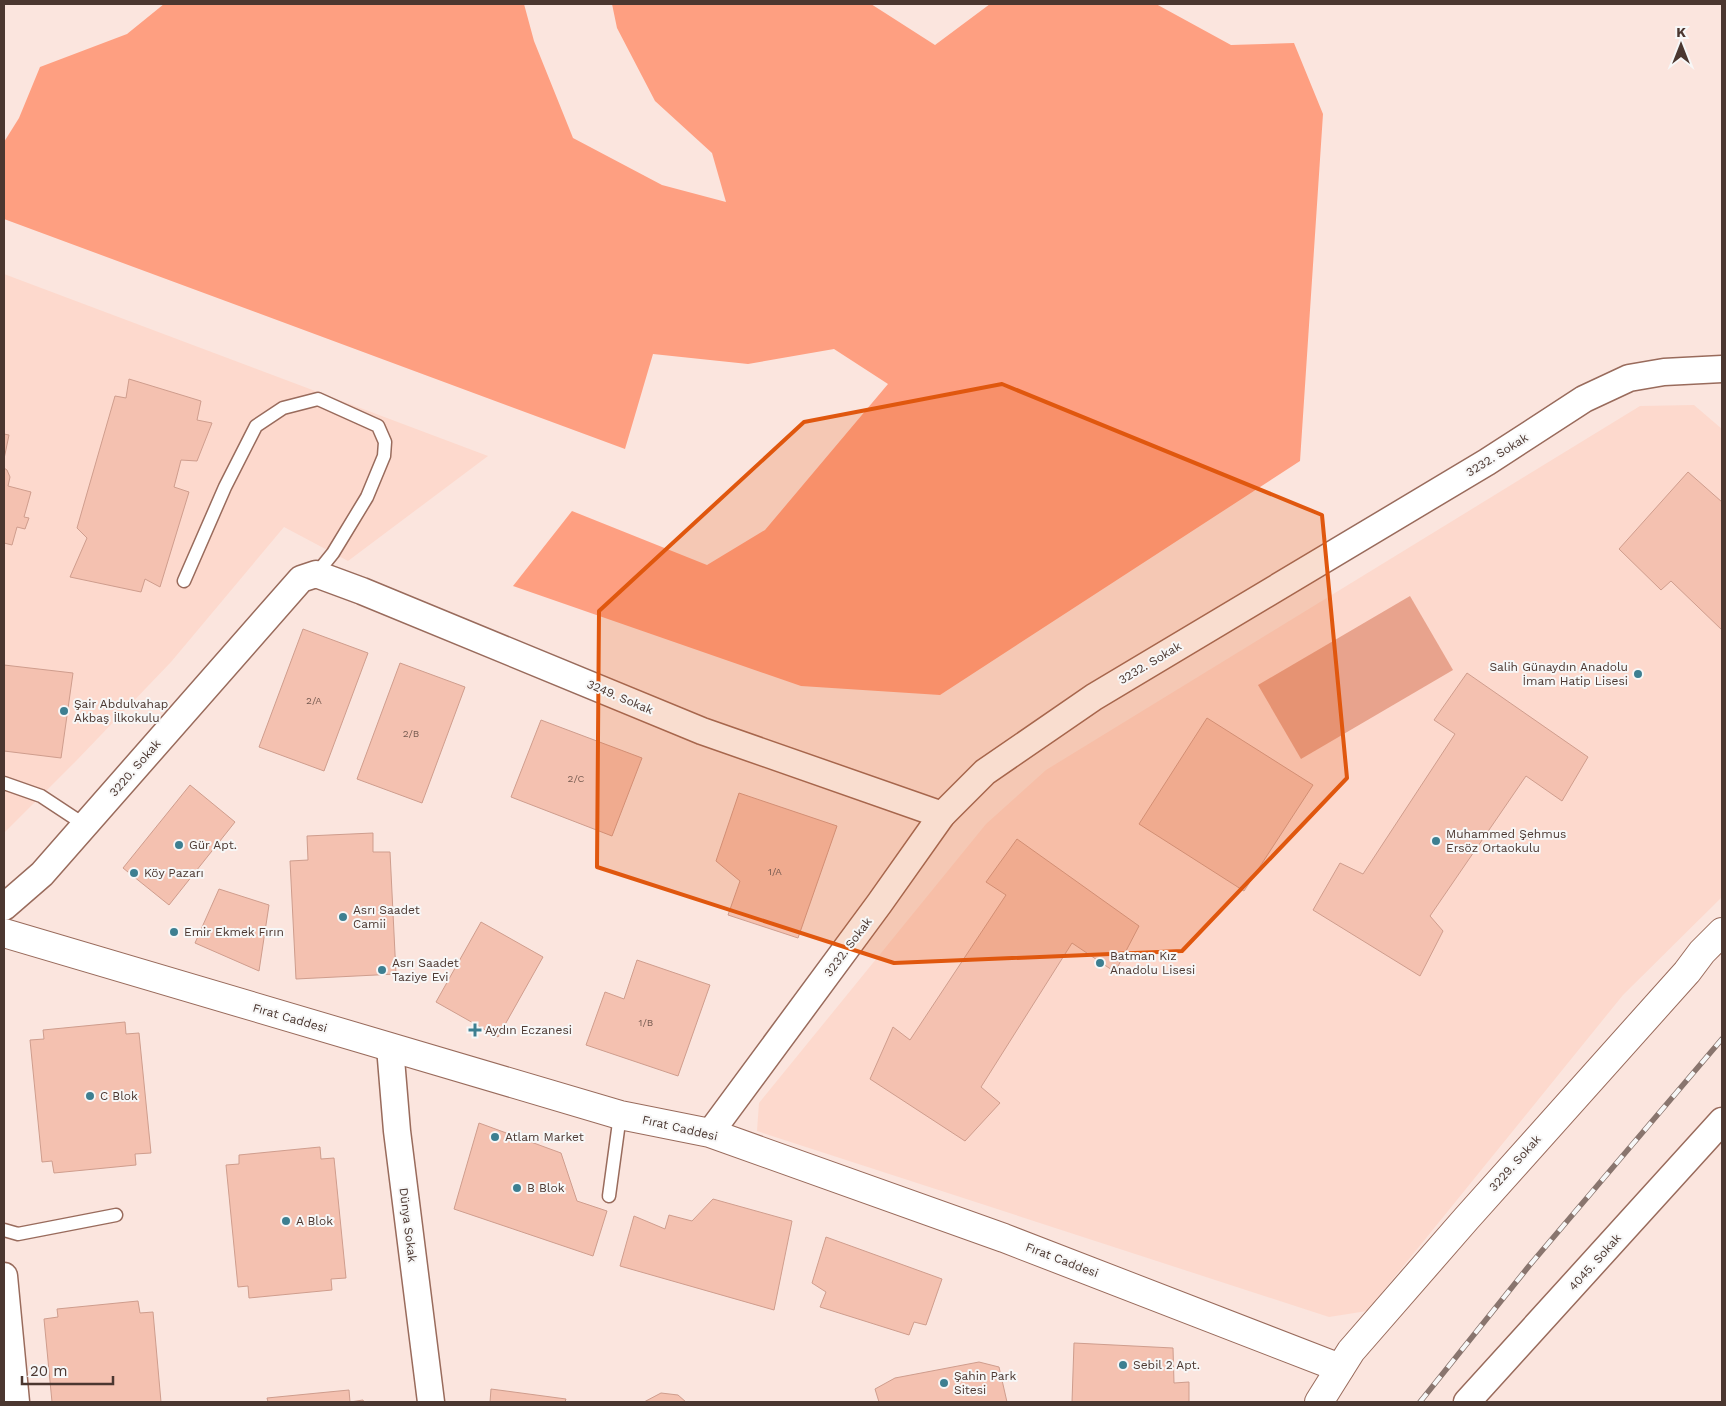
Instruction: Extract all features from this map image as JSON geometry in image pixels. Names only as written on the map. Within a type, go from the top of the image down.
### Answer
[{"type":"street","name":"3232. Sokak","points":[[710,1134],[942,815],[985,772],[1094,697],[1487,462],[1584,399],[1629,378],[1664,372],[1722,369]]},
{"type":"street","name":"3249. Sokak","points":[[308,577],[399,606],[702,731],[942,815]]},
{"type":"street","name":"3220. Sokak","points":[[4,907],[42,874],[308,577]]},
{"type":"street","name":"3229. Sokak","points":[[1319,1402],[1351,1350],[1466,1218],[1687,972],[1702,952],[1722,932]]},
{"type":"street","name":"Fırat Caddesi","points":[[4,933],[620,1115],[710,1134],[1004,1238],[1340,1368]]},
{"type":"street","name":"Dünya Sokak","points":[[390,1047],[397,1131],[430,1402]]},
{"type":"street","name":"4045. Sokak","points":[[1467,1402],[1722,1121]]},
{"type":"street","points":[[4,1276],[16,1402]]},
{"type":"lane","points":[[184,581],[225,487],[256,426],[283,408],[318,399],[378,426],[385,442],[384,456],[367,498],[334,553],[308,577]]},
{"type":"lane","points":[[4,783],[41,796],[85,825]]},
{"type":"lane","points":[[609,1196],[620,1115]]},
{"type":"lane","points":[[4,1230],[18,1234],[116,1215]]},
{"type":"highlighted area","points":[[1002,384],[1322,515],[1347,778],[1182,951],[894,963],[597,867],[599,611],[804,422]]},
{"type":"shaded area","points":[[164,4],[524,4],[534,41],[573,138],[662,185],[726,202],[712,153],[655,101],[617,28],[612,4],[871,4],[935,45],[990,4],[1156,4],[1231,45],[1294,43],[1323,114],[1300,461],[940,695],[801,686],[513,586],[572,511],[707,565],[765,530],[888,384],[834,349],[748,364],[653,354],[625,449],[4,219],[4,142],[19,118],[40,67],[127,34]]},
{"type":"shaded area","points":[[4,274],[488,456],[348,561],[284,527],[171,662],[4,833]]},
{"type":"shaded area","points":[[1694,405],[1722,429],[1722,897],[1623,995],[1367,1311],[1329,1317],[757,1131],[759,1103],[986,824],[1046,770],[1640,406]]},
{"type":"shaded area","points":[[1410,596],[1453,670],[1301,759],[1258,685]]},
{"type":"building","points":[[129,379],[201,401],[197,420],[212,423],[197,461],[181,460],[174,487],[189,492],[160,587],[145,579],[141,592],[70,577],[87,538],[77,528],[115,396],[126,398]]},
{"type":"building","points":[[4,434],[9,435],[4,459]]},
{"type":"building","points":[[4,468],[10,477],[8,486],[31,492],[24,517],[29,518],[25,529],[17,527],[12,545],[4,543]]},
{"type":"building","points":[[1688,472],[1722,502],[1722,630],[1671,581],[1661,590],[1619,549]]},
{"type":"building","points":[[303,629],[368,653],[324,771],[259,747]]},
{"type":"building","points":[[400,663],[465,687],[422,803],[357,779]]},
{"type":"building","points":[[4,665],[73,673],[61,758],[4,751]]},
{"type":"building","points":[[1467,673],[1588,757],[1562,801],[1526,776],[1430,916],[1443,931],[1420,976],[1313,910],[1340,863],[1363,874],[1455,734],[1434,720]]},
{"type":"building","points":[[1207,718],[1313,785],[1244,891],[1139,824]]},
{"type":"building","points":[[541,720],[642,758],[612,836],[511,797]]},
{"type":"building","name":"Gür Apt.","points":[[190,785],[235,822],[169,905],[123,868]]},
{"type":"building","points":[[739,793],[837,826],[798,938],[728,915],[740,881],[716,861]]},
{"type":"building","name":"Asrı Saadet Camii","points":[[373,833],[373,852],[390,852],[396,974],[296,979],[290,861],[308,860],[307,836]]},
{"type":"building","points":[[1017,839],[1139,926],[1115,972],[1072,943],[981,1087],[1000,1103],[965,1141],[870,1079],[893,1027],[910,1040],[1006,895],[986,882]]},
{"type":"building","points":[[219,889],[269,905],[259,971],[195,943]]},
{"type":"building","points":[[481,922],[543,957],[498,1037],[436,1002]]},
{"type":"building","points":[[637,960],[710,985],[678,1076],[586,1045],[605,992],[624,999]]},
{"type":"building","name":"C Blok","points":[[125,1022],[126,1034],[139,1033],[151,1153],[135,1154],[136,1165],[54,1173],[52,1161],[42,1162],[30,1040],[44,1039],[43,1030]]},
{"type":"building","name":"B Blok","points":[[479,1123],[561,1153],[577,1201],[607,1211],[593,1256],[454,1209]]},
{"type":"building","name":"A Blok","points":[[320,1147],[321,1159],[334,1158],[346,1278],[331,1279],[332,1290],[249,1298],[248,1286],[238,1287],[226,1165],[239,1164],[239,1155]]},
{"type":"building","points":[[713,1199],[792,1221],[774,1310],[620,1266],[634,1216],[665,1229],[669,1215],[692,1221]]},
{"type":"building","points":[[826,1237],[942,1279],[926,1325],[914,1322],[909,1335],[820,1307],[826,1292],[812,1283]]},
{"type":"building","points":[[138,1301],[140,1313],[153,1312],[161,1402],[52,1402],[44,1319],[58,1317],[57,1309]]},
{"type":"building","name":"Sebil 2 Apt.","points":[[1074,1343],[1173,1348],[1174,1383],[1189,1382],[1189,1402],[1072,1402]]},
{"type":"building","name":"Şahin Park Sitesi","points":[[979,1362],[999,1367],[1007,1402],[879,1402],[875,1389],[895,1378]]},
{"type":"building","points":[[491,1389],[566,1399],[565,1402],[490,1402]]},
{"type":"building","points":[[349,1390],[350,1402],[268,1402],[267,1398]]},
{"type":"building","points":[[661,1393],[678,1395],[686,1402],[644,1402]]},
{"type":"railway","points":[[1420,1402],[1529,1266],[1722,1039]]},
{"type":"place","name":"Salih Günaydın Anadolu İmam Hatip Lisesi","points":[[1638,674]]},
{"type":"place","name":"Şair Abdulvahap Akbaş İlkokulu","points":[[64,711]]},
{"type":"place","name":"Muhammed Şehmus Ersöz Ortaokulu","points":[[1436,841]]},
{"type":"place","name":"Gür Apt.","points":[[179,845]]},
{"type":"place","name":"Köy Pazarı","points":[[134,873]]},
{"type":"place","name":"Asrı Saadet Camii","points":[[343,917]]},
{"type":"place","name":"Emir Ekmek Fırın","points":[[174,932]]},
{"type":"place","name":"Batman Kız Anadolu Lisesi","points":[[1100,963]]},
{"type":"place","name":"Asrı Saadet Taziye Evi","points":[[382,970]]},
{"type":"place","name":"Aydın Eczanesi","points":[[475,1030]]},
{"type":"place","name":"C Blok","points":[[90,1096]]},
{"type":"place","name":"Atlam Market","points":[[495,1137]]},
{"type":"place","name":"B Blok","points":[[517,1188]]},
{"type":"place","name":"A Blok","points":[[286,1221]]},
{"type":"place","name":"Sebil 2 Apt.","points":[[1123,1365]]},
{"type":"place","name":"Şahin Park Sitesi","points":[[944,1383]]}]
